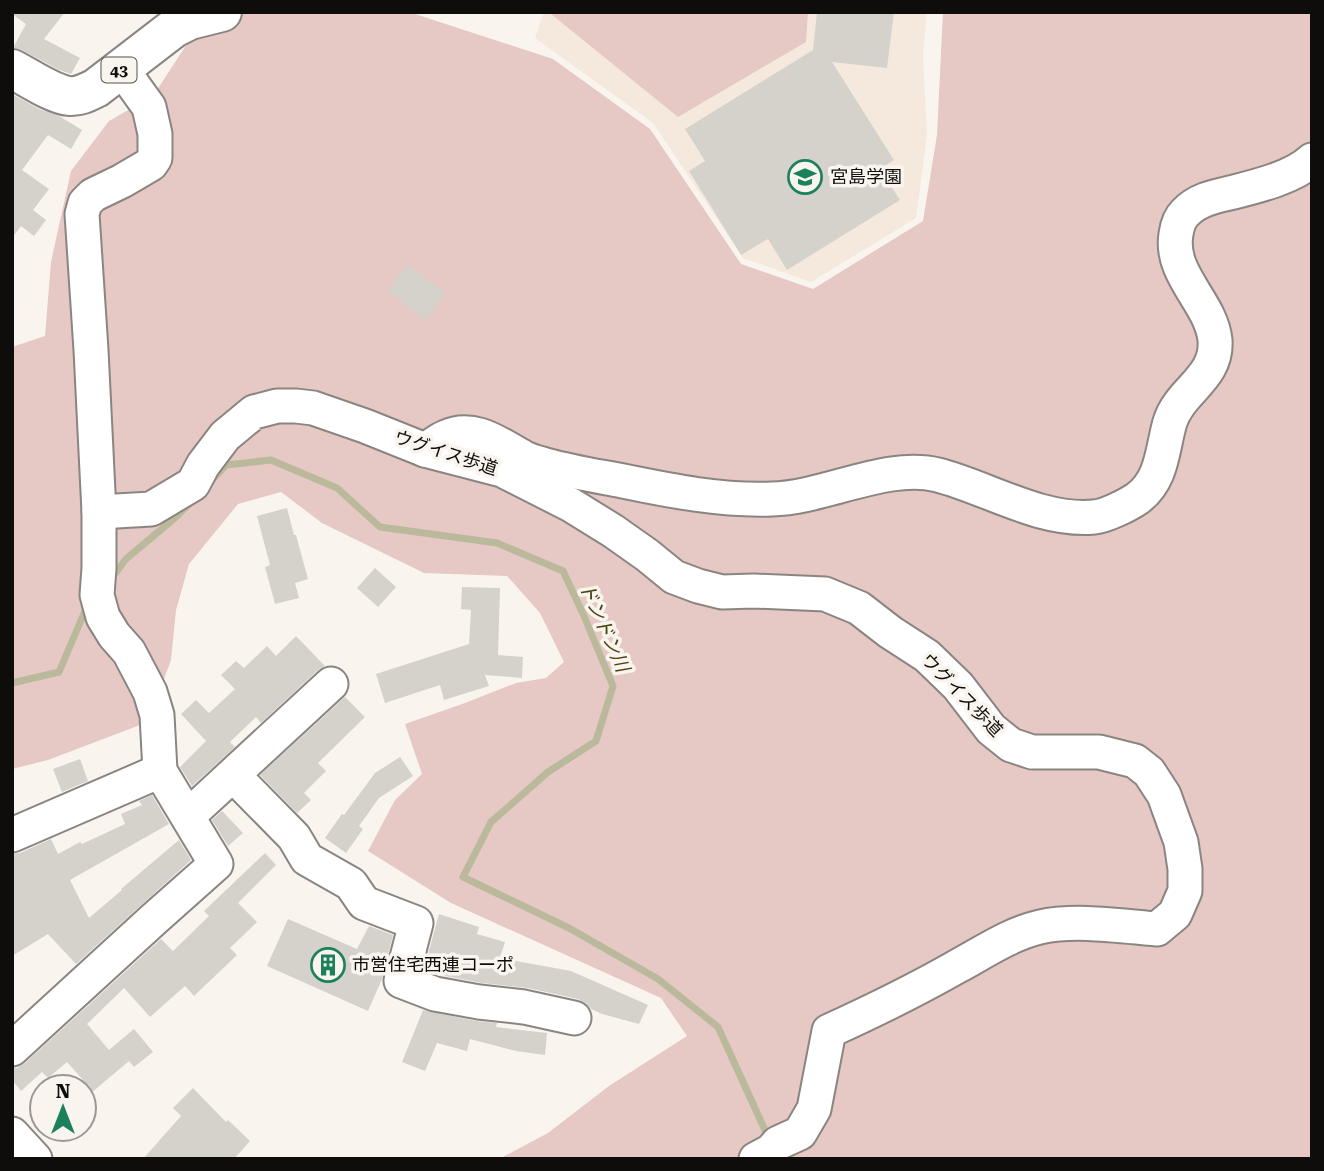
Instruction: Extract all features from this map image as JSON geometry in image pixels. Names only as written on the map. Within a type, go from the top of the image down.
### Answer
[{"type":"main road","name":"43","points":[[12,69],[55,92],[69,96],[83,94],[96,88],[174,28],[190,20],[222,12]]},
{"type":"street","points":[[12,1049],[216,864],[160,771],[157,715],[150,692],[129,652],[103,617],[97,594],[99,512],[82,214],[85,203],[93,195],[151,164],[155,158],[155,134],[149,107],[121,68]]},
{"type":"street","points":[[425,450],[453,434],[472,433],[507,446],[525,459],[547,466],[729,499],[775,500],[907,472],[936,474],[1030,508],[1070,517],[1097,517],[1140,496],[1153,482],[1171,419],[1184,398],[1207,373],[1214,358],[1213,329],[1176,253],[1177,226],[1184,213],[1211,197],[1270,181],[1304,168],[1312,160]]},
{"type":"street","name":"ウグイス歩道","points":[[99,512],[151,509],[192,484],[225,436],[254,412],[277,406],[313,408],[365,425],[425,450],[502,470],[571,505],[613,531],[674,577],[698,586],[722,592],[825,594],[859,608],[927,656],[958,686],[991,729],[1011,745],[1032,751],[1099,752],[1135,761],[1149,772],[1164,795],[1181,842],[1185,891],[1175,914],[1157,929],[1088,924],[1039,927],[996,944],[881,1008],[829,1031],[814,1109],[800,1133],[768,1151]]},
{"type":"street","points":[[188,816],[331,684]]},
{"type":"street","points":[[12,835],[160,771]]},
{"type":"street","points":[[233,775],[294,837],[307,859],[351,884],[364,904],[415,923],[401,981],[435,994],[524,1007],[574,1018]]},
{"type":"street","points":[[12,1133],[35,1159]]},
{"type":"shaded area","points":[[247,12],[409,12],[553,59],[650,129],[741,264],[813,289],[923,221],[937,135],[943,12],[1312,12],[1312,1159],[499,1159],[548,1133],[609,1086],[687,1036],[661,998],[451,903],[368,851],[395,800],[422,774],[405,724],[516,683],[546,678],[564,662],[540,613],[507,576],[424,573],[322,523],[281,492],[238,504],[189,564],[176,610],[171,660],[148,722],[48,760],[12,769],[12,347],[45,336],[51,262],[71,171],[109,121],[153,96],[198,27]]},
{"type":"shaded area","name":"宮島学園","points":[[544,12],[927,12],[923,56],[927,135],[916,218],[811,282],[743,258],[653,123],[535,38]]},
{"type":"shaded area","points":[[551,12],[808,12],[806,42],[678,117]]},
{"type":"building","points":[[12,12],[65,12],[44,39],[80,58],[71,74],[13,48],[26,24]]},
{"type":"building","points":[[817,12],[894,12],[887,68],[832,62],[894,160],[880,169],[900,200],[787,270],[768,239],[741,255],[689,171],[705,161],[685,129],[813,50]]},
{"type":"building","points":[[12,94],[82,130],[71,149],[48,135],[22,170],[49,189],[33,210],[46,220],[34,236],[21,226],[12,238]]},
{"type":"building","points":[[407,264],[446,293],[426,320],[388,291]]},
{"type":"building","points":[[287,508],[308,579],[295,583],[299,598],[275,604],[265,567],[270,565],[257,516]]},
{"type":"building","points":[[375,568],[396,587],[378,607],[357,588]]},
{"type":"building","points":[[462,587],[500,588],[498,655],[523,657],[522,678],[485,675],[489,686],[444,700],[440,685],[385,703],[376,674],[469,644],[471,610],[461,609]]},
{"type":"building","points":[[296,636],[325,666],[261,723],[256,717],[230,742],[235,747],[192,786],[180,767],[206,741],[181,714],[196,700],[209,713],[235,689],[221,675],[236,661],[244,668],[267,646],[276,656]]},
{"type":"building","points":[[345,697],[365,717],[318,763],[326,771],[304,793],[311,800],[297,813],[260,775]]},
{"type":"building","points":[[400,757],[413,776],[379,798],[359,826],[363,829],[346,853],[325,838],[375,773]]},
{"type":"building","points":[[80,759],[88,781],[62,792],[53,769]]},
{"type":"building","points":[[152,795],[169,824],[70,880],[89,918],[179,840],[191,860],[76,964],[48,934],[12,956],[12,854],[51,839],[58,854],[80,842],[82,844],[125,824],[121,814],[142,805],[139,801]]},
{"type":"building","points":[[222,811],[243,833],[228,846],[212,820]]},
{"type":"building","points":[[265,853],[276,865],[238,903],[257,922],[230,948],[237,955],[194,996],[185,986],[150,1017],[124,988],[87,1024],[109,1050],[134,1029],[153,1052],[134,1067],[129,1061],[98,1087],[98,1073],[77,1073],[67,1062],[54,1073],[28,1073],[28,1085],[21,1091],[12,1080],[12,1068],[25,1063],[161,939],[173,951],[209,916],[204,911]]},
{"type":"building","points":[[439,914],[479,927],[477,934],[505,942],[500,958],[571,971],[648,1005],[639,1024],[602,1014],[578,999],[528,988],[440,975],[424,969]]},
{"type":"building","name":"市営住宅西連コーポ","points":[[288,919],[357,949],[369,926],[393,935],[382,979],[368,1011],[267,966]]},
{"type":"building","points":[[423,1010],[497,1023],[496,1027],[547,1033],[545,1055],[516,1051],[470,1039],[467,1051],[437,1043],[425,1071],[402,1062]]},
{"type":"building","points":[[193,1088],[226,1122],[228,1120],[250,1141],[234,1159],[143,1159],[181,1116],[173,1108]]},
{"type":"waterway","name":"ドンドン川","points":[[211,481],[226,465],[271,460],[337,488],[380,527],[497,543],[563,571],[613,686],[596,741],[548,772],[491,822],[463,877],[569,928],[658,979],[718,1027],[769,1139]]},
{"type":"waterway","name":"ドンドン川","points":[[111,579],[126,559],[190,503]]},
{"type":"waterway","name":"ドンドン川","points":[[12,683],[59,672],[90,605]]},
{"type":"place","name":"宮島学園","points":[[805,177]]},
{"type":"place","name":"市営住宅西連コーポ","points":[[328,965]]}]
